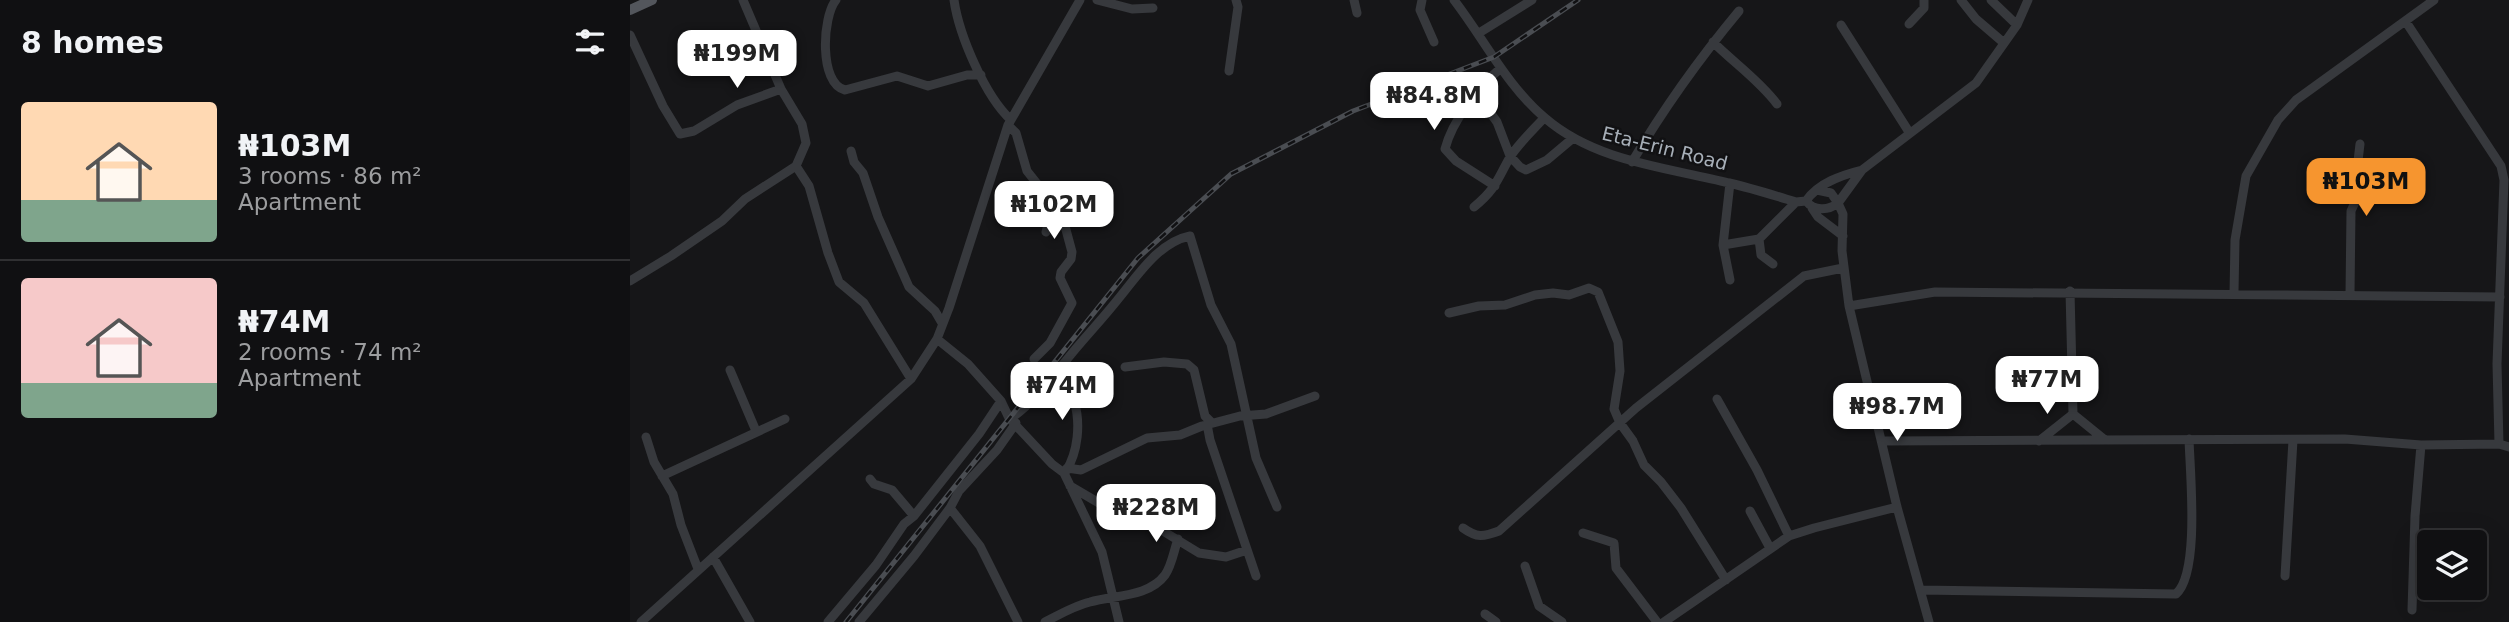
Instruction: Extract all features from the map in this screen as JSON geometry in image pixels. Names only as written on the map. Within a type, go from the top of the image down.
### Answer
[{"type":"main road","points":[[630,3],[637,0]]},
{"type":"main road","points":[[630,10],[652,0]]},
{"type":"street","points":[[630,281],[722,221],[745,199],[796,166],[806,142],[802,124],[781,89],[743,0]]},
{"type":"street","points":[[835,0],[830,11],[825,41],[832,82],[840,89],[897,76],[928,86],[967,75],[981,75]]},
{"type":"street","points":[[954,0],[961,35],[999,108],[1016,133],[1027,171],[1062,215],[1072,252],[1072,259],[1061,272],[1060,278],[1072,303],[1049,343],[1034,359]]},
{"type":"street","points":[[641,622],[911,379],[937,339],[1010,122],[1080,0]]},
{"type":"street","points":[[1097,0],[1132,9],[1153,8]]},
{"type":"street","points":[[1229,71],[1238,8],[1236,0]]},
{"type":"street","points":[[1354,0],[1357,13]]},
{"type":"street","points":[[1422,0],[1420,10],[1434,42]]},
{"type":"street","name":"Eta-Erin Road","points":[[1454,0],[1519,92],[1544,118],[1572,139],[1632,162],[1730,183],[1805,204]]},
{"type":"street","points":[[1479,33],[1532,0]]},
{"type":"street","points":[[1909,24],[1924,8],[1924,0]]},
{"type":"street","points":[[1990,0],[2017,25]]},
{"type":"street","points":[[1805,204],[1834,207],[1862,170],[1976,83],[2017,25],[2028,0]]},
{"type":"street","points":[[2234,293],[2235,240],[2246,176],[2278,120],[2296,100],[2434,0]]},
{"type":"street","points":[[1965,1],[1976,19],[2004,43]]},
{"type":"street","points":[[1632,162],[1665,107],[1739,11]]},
{"type":"street","points":[[2406,22],[2501,166],[2504,180],[2497,364],[2499,444]]},
{"type":"street","points":[[1841,25],[1909,132]]},
{"type":"street","points":[[630,35],[663,106],[680,134],[694,131],[737,105],[781,89]]},
{"type":"street","points":[[1713,42],[1777,103]]},
{"type":"street","points":[[1496,186],[1455,161],[1445,149],[1449,133],[1484,82],[1501,68]]},
{"type":"street","points":[[1484,82],[1489,111],[1497,122],[1510,156],[1520,167],[1526,170],[1547,160],[1572,139]]},
{"type":"street","points":[[1474,208],[1496,186],[1510,156],[1544,118]]},
{"type":"street","points":[[2350,294],[2351,211],[2362,187],[2365,168],[2358,161],[2360,144]]},
{"type":"street","points":[[851,151],[854,162],[863,173],[878,217],[909,287],[935,311],[942,323]]},
{"type":"street","points":[[796,166],[809,186],[839,282],[864,303],[911,379]]},
{"type":"street","points":[[1723,245],[1759,239],[1805,204],[1817,190],[1834,179],[1862,170]]},
{"type":"street","points":[[1730,183],[1723,245],[1730,280]]},
{"type":"street","points":[[1817,190],[1831,193],[1843,214],[1843,268],[1849,306],[1929,622]]},
{"type":"street","points":[[1046,232],[1052,211],[1051,201]]},
{"type":"street","points":[[1805,204],[1843,236]]},
{"type":"street","points":[[859,622],[914,556],[950,508],[959,491],[998,450],[1022,410],[1142,270],[1169,244],[1180,238],[1190,236],[1211,305],[1231,344],[1256,458],[1277,507]]},
{"type":"street","points":[[1759,239],[1761,255],[1773,264]]},
{"type":"street","points":[[1463,528],[1472,535],[1483,538],[1499,531],[1620,423],[1804,276],[1843,268]]},
{"type":"street","points":[[1449,313],[1479,306],[1505,305],[1535,295],[1569,295],[1589,288],[1598,292],[1618,342],[1620,371],[1614,409],[1620,423],[1633,441],[1644,465],[1681,508],[1726,579]]},
{"type":"street","points":[[1849,306],[1936,292],[2070,291],[2500,297]]},
{"type":"street","points":[[2070,291],[2073,414],[2105,440]]},
{"type":"street","points":[[937,339],[968,364],[1001,401],[1013,421],[1052,464],[1066,471],[1081,470],[1147,438],[1180,435],[1210,423],[1266,414],[1315,396]]},
{"type":"street","points":[[1125,367],[1164,362],[1187,364],[1194,370],[1205,416],[1210,423],[1256,576]]},
{"type":"street","points":[[730,370],[756,431]]},
{"type":"street","points":[[1056,372],[1074,399],[1076,413],[1076,449],[1066,471],[1070,486],[1102,552],[1119,622]]},
{"type":"street","points":[[1717,399],[1758,470],[1789,536]]},
{"type":"street","points":[[828,622],[876,565],[904,524],[914,516],[979,434],[1001,401]]},
{"type":"street","points":[[2039,441],[2073,414]]},
{"type":"street","points":[[662,476],[785,419]]},
{"type":"street","points":[[646,437],[662,476],[673,494],[681,525],[698,569]]},
{"type":"street","points":[[1921,590],[2176,594],[2182,589],[2190,555],[2192,502],[2189,439]]},
{"type":"street","points":[[1882,441],[2345,439],[2421,445],[2499,444],[2509,447]]},
{"type":"street","points":[[2285,576],[2293,440]]},
{"type":"street","points":[[2412,610],[2415,516],[2421,445]]},
{"type":"street","points":[[870,479],[874,484],[892,490],[914,516]]},
{"type":"street","points":[[1070,486],[1099,503],[1153,525],[1199,553],[1226,557],[1247,550]]},
{"type":"street","points":[[1664,622],[1789,536],[1898,507]]},
{"type":"street","points":[[950,508],[980,546],[1018,622]]},
{"type":"street","points":[[1750,511],[1770,548]]},
{"type":"street","points":[[1583,533],[1614,543],[1616,568],[1657,622]]},
{"type":"street","points":[[1045,622],[1064,611],[1114,596],[1136,593],[1164,577],[1178,539]]},
{"type":"street","points":[[713,557],[750,622]]},
{"type":"street","points":[[1525,566],[1539,606],[1562,622]]},
{"type":"street","points":[[1485,614],[1496,622]]},
{"type":"railway","points":[[846,622],[1138,258],[1231,174],[1353,111],[1494,57],[1578,0]]}]
